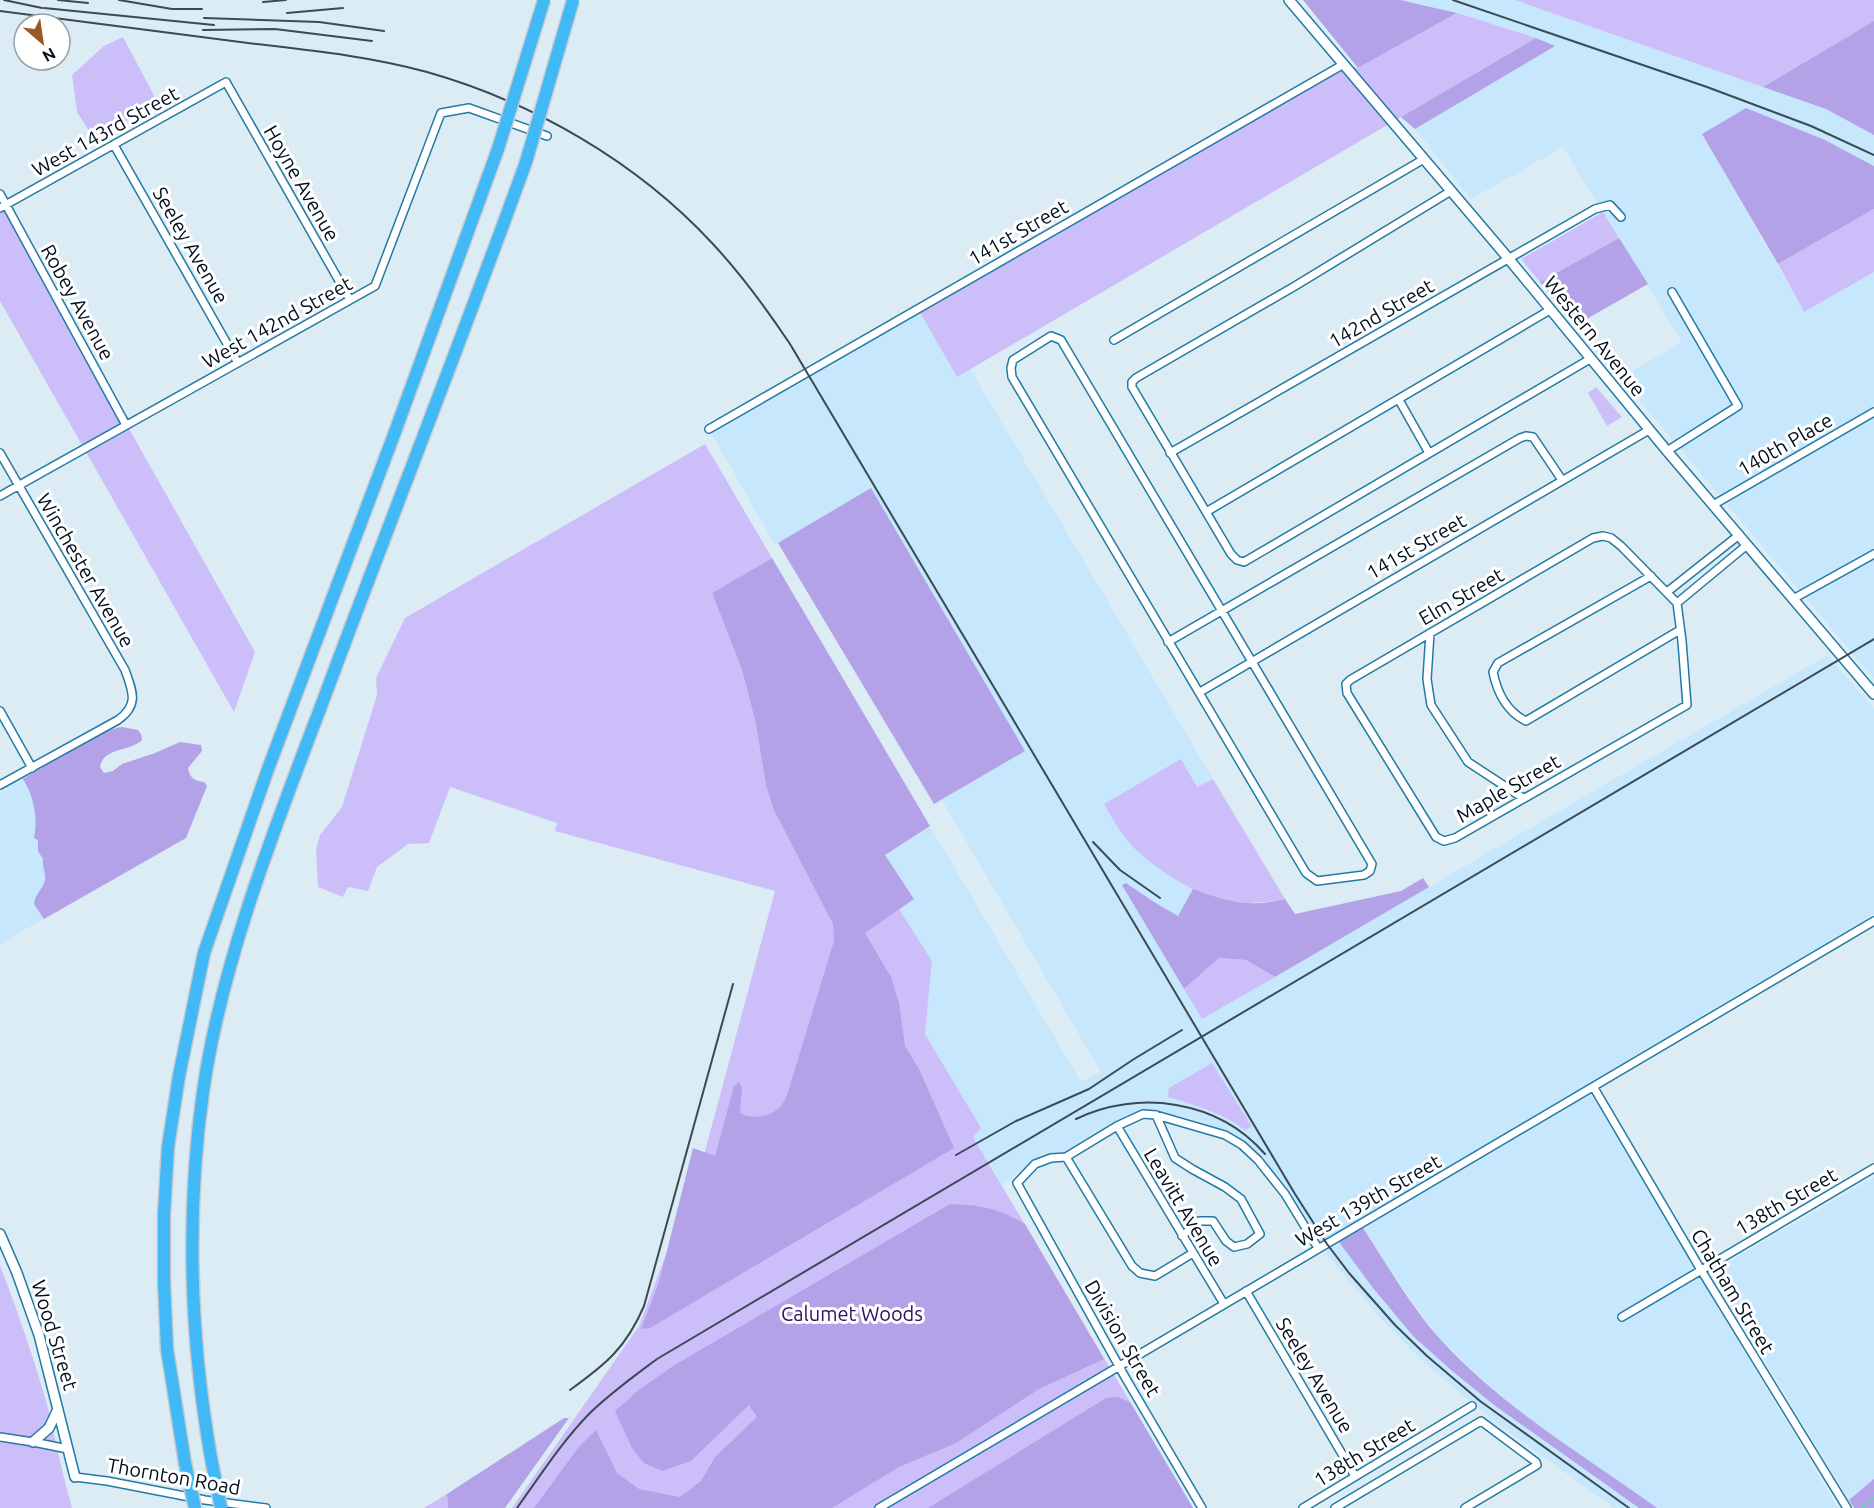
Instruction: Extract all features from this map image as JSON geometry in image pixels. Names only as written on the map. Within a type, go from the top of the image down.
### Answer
[{"type":"highway","points":[[195,1508],[185,1463],[167,1349],[164,1214],[170,1135],[179,1076],[204,953],[268,769],[395,432],[498,149],[544,0]]},
{"type":"highway","points":[[221,1508],[203,1412],[196,1344],[193,1232],[203,1092],[227,981],[288,792],[525,162],[573,0]]},
{"type":"main road","name":"Western Avenue","points":[[1288,0],[1508,258],[1666,451],[1874,694]]},
{"type":"main road","name":"Wood Street","points":[[0,1234],[17,1273],[39,1335],[75,1477]]},
{"type":"main road","points":[[33,1442],[49,1428],[58,1409]]},
{"type":"street","name":"141st Street","points":[[709,429],[1344,64]]},
{"type":"street","name":"West 143rd Street","points":[[3,206],[226,82]]},
{"type":"street","name":"Hoyne Avenue","points":[[226,82],[350,300]]},
{"type":"street","name":"West 142nd Street","points":[[0,496],[375,286],[441,114],[469,108],[547,136]]},
{"type":"street","name":"Seeley Avenue","points":[[114,145],[238,363]]},
{"type":"street","points":[[1114,339],[1424,159]]},
{"type":"street","points":[[1451,191],[1132,382],[1132,387],[1231,554],[1237,560],[1244,562],[1590,359]]},
{"type":"street","name":"Robey Avenue","points":[[0,194],[3,206],[126,425]]},
{"type":"street","name":"142nd Street","points":[[1170,453],[1595,209],[1610,205],[1621,217]]},
{"type":"street","points":[[1666,451],[1737,406],[1672,292]]},
{"type":"street","points":[[1206,512],[1550,310]]},
{"type":"street","points":[[1052,336],[1061,340],[1222,612],[1372,864],[1370,871],[1364,875],[1317,880],[1306,873],[1012,377],[1013,360],[1052,336]]},
{"type":"street","points":[[1399,400],[1429,453]]},
{"type":"street","name":"140th Place","points":[[1713,505],[1874,411]]},
{"type":"street","name":"141st Street","points":[[1200,692],[1649,430]]},
{"type":"street","points":[[1168,642],[1520,438],[1533,437],[1539,443],[1562,480]]},
{"type":"street","name":"Winchester Avenue","points":[[0,453],[125,670],[133,694],[131,707],[117,720],[32,768]]},
{"type":"street","points":[[1667,592],[1738,535]]},
{"type":"street","name":"Elm Street","points":[[1346,684],[1593,538],[1611,538],[1652,576]]},
{"type":"street","points":[[1677,603],[1747,545]]},
{"type":"street","points":[[1793,599],[1874,554]]},
{"type":"street","points":[[1652,576],[1667,592],[1677,603],[1680,630],[1526,721],[1519,718],[1496,688],[1493,672],[1498,663],[1652,576]]},
{"type":"street","name":"Maple Street","points":[[1346,684],[1347,693],[1436,837],[1444,842],[1688,705],[1680,630]]},
{"type":"street","points":[[1430,633],[1427,679],[1431,705],[1468,762],[1523,798]]},
{"type":"street","points":[[0,711],[32,768],[0,785]]},
{"type":"street","name":"West 139th Street","points":[[879,1508],[1874,921]]},
{"type":"street","name":"Chatham Street","points":[[1594,1088],[1701,1270],[1848,1508]]},
{"type":"street","points":[[1193,1253],[1155,1276],[1140,1273],[1131,1266],[1066,1157],[1117,1126],[1143,1114],[1156,1115],[1225,1135],[1242,1145],[1258,1160],[1285,1194],[1318,1248]]},
{"type":"street","points":[[1156,1115],[1175,1158],[1225,1186],[1241,1200],[1260,1234],[1247,1244],[1234,1247],[1226,1241],[1213,1221],[1200,1221],[1182,1236]]},
{"type":"street","name":"Leavitt Avenue","points":[[1117,1126],[1224,1304]]},
{"type":"street","name":"Division Street","points":[[1066,1157],[1051,1158],[1035,1164],[1017,1183],[1119,1366],[1202,1508]]},
{"type":"street","name":"138th Street","points":[[1622,1317],[1874,1168]]},
{"type":"street","name":"Seeley Avenue","points":[[1246,1291],[1355,1476]]},
{"type":"street","name":"138th Street","points":[[1303,1508],[1472,1406]]},
{"type":"street","points":[[1335,1508],[1481,1421],[1537,1465],[1465,1508]]},
{"type":"street","points":[[0,1437],[68,1449]]},
{"type":"street","name":"Thornton Road","points":[[75,1477],[106,1480],[206,1500],[266,1508]]},
{"type":"shaded area","points":[[1400,0],[1515,0],[1826,109],[1874,135],[1874,166],[1825,140],[1702,134],[1804,312],[1874,272],[1874,679],[1621,378],[1682,342],[1563,147],[1471,199],[1415,129],[1555,46],[1458,13]]},
{"type":"shaded area","points":[[918,309],[957,377],[970,369],[1213,779],[1197,787],[1181,759],[1104,805],[1127,841],[1155,866],[1193,889],[1178,916],[1127,883],[1202,1019],[1828,655],[1874,709],[1874,914],[1320,1243],[1286,1190],[1257,1153],[1227,1132],[1195,1119],[1156,1111],[1134,1114],[1068,1153],[1056,1151],[1023,1169],[1002,1185],[973,1137],[981,1128],[925,1034],[932,961],[899,909],[914,899],[885,855],[930,826],[1081,1082],[1101,1072],[942,800],[1024,751],[871,488],[775,545],[709,429]],"holes":[[[1212,1063],[1245,1130],[1230,1119],[1200,1106],[1168,1097]]]},
{"type":"shaded area","points":[[31,774],[95,889],[0,944],[0,792]]},
{"type":"shaded area","points":[[1591,1094],[1838,1508],[1657,1508],[1527,1417],[1441,1340],[1363,1228]]},
{"type":"shaded area","points":[[1874,1177],[1874,1479],[1849,1500],[1711,1272]]},
{"type":"shaded area","points":[[1339,1242],[1373,1288],[1414,1337],[1451,1370],[1494,1405],[1639,1508],[1614,1508],[1490,1418],[1420,1359],[1381,1319],[1325,1252]]},
{"type":"green space","points":[[1303,0],[1400,0],[1457,13],[1358,68]]},
{"type":"green space","points":[[1515,0],[1874,0],[1874,21],[1763,87]]},
{"type":"green space","points":[[1457,13],[1536,38],[957,377],[918,309],[1344,64],[1358,68]]},
{"type":"green space","points":[[1874,21],[1874,135],[1826,109],[1763,87]]},
{"type":"green space","points":[[123,37],[158,103],[94,139],[77,112],[72,75],[104,46]]},
{"type":"green space","points":[[1536,38],[1555,46],[1415,129],[1401,117]]},
{"type":"green space","points":[[1746,108],[1825,140],[1874,166],[1874,209],[1778,264],[1702,134]]},
{"type":"green space","points":[[0,200],[255,652],[234,712],[0,301]]},
{"type":"green space","points":[[1874,209],[1874,272],[1804,312],[1778,264]]},
{"type":"green space","points":[[1603,212],[1619,238],[1540,282],[1521,259]]},
{"type":"green space","points":[[1619,238],[1648,284],[1576,325],[1540,282]]},
{"type":"green space","points":[[1596,387],[1622,417],[1607,426],[1588,393]]},
{"type":"green space","name":"Calumet Woods","points":[[705,444],[772,558],[712,593],[742,670],[755,720],[766,785],[891,977],[864,933],[899,909],[932,961],[925,1034],[981,1128],[973,1137],[1193,1508],[512,1508],[639,1326],[705,1151],[775,891],[555,831],[557,823],[450,787],[429,843],[408,844],[377,867],[368,891],[348,887],[343,897],[318,887],[316,849],[320,835],[342,807],[377,695],[376,678],[405,618]]},
{"type":"green space","points":[[871,488],[1025,751],[934,804],[778,543]]},
{"type":"green space","points":[[772,558],[930,826],[885,855],[914,899],[865,933],[891,977],[899,1003],[905,1046],[919,1069],[954,1148],[650,1328],[641,1329],[659,1282],[693,1148],[715,1156],[734,1086],[739,1082],[742,1087],[740,1113],[759,1117],[774,1112],[781,1106],[788,1092],[834,941],[833,924],[774,810],[766,785],[755,720],[742,670],[712,593]]},
{"type":"green space","points":[[122,727],[138,730],[142,740],[106,756],[100,767],[104,773],[180,742],[201,745],[202,751],[188,768],[193,778],[204,782],[207,786],[186,838],[44,919],[34,904],[45,880],[43,859],[38,851],[38,840],[34,838],[36,823],[32,800],[23,779],[85,741]]},
{"type":"green space","points":[[1181,759],[1197,787],[1213,779],[1285,899],[1237,903],[1204,894],[1160,869],[1124,836],[1104,804]]},
{"type":"green space","points":[[1423,878],[1429,887],[1275,977],[1246,960],[1219,958],[1184,989],[1122,885],[1126,883],[1178,916],[1193,889],[1239,902],[1260,903],[1285,899],[1295,914],[1401,891]]},
{"type":"green space","points":[[1219,958],[1246,960],[1275,977],[1202,1019],[1184,989]]},
{"type":"green space","points":[[1212,1063],[1252,1127],[1245,1130],[1218,1114],[1168,1097],[1169,1088]]},
{"type":"green space","points":[[950,1204],[989,1208],[1025,1224],[1104,1359],[1039,1389],[956,1443],[899,1467],[832,1508],[534,1508],[578,1448],[596,1430],[617,1473],[639,1489],[680,1497],[701,1481],[715,1457],[757,1417],[749,1405],[691,1461],[662,1471],[644,1463],[632,1448],[615,1411],[640,1389],[673,1366]]},
{"type":"green space","points":[[1363,1228],[1420,1314],[1465,1365],[1545,1430],[1657,1508],[1639,1508],[1494,1405],[1414,1337],[1373,1288],[1339,1242]]},
{"type":"green space","points":[[0,1265],[41,1384],[72,1508],[0,1508]]},
{"type":"green space","points":[[1117,1397],[1130,1402],[1193,1508],[928,1508],[1106,1398]]},
{"type":"green space","points":[[564,1418],[569,1418],[505,1508],[448,1508],[447,1494]]},
{"type":"green space","points":[[1874,1479],[1874,1508],[1854,1508],[1849,1500]]},
{"type":"green space","points":[[447,1494],[448,1508],[424,1508]]},
{"type":"waterway","points":[[1863,1508],[1874,1498]]},
{"type":"railway","points":[[4,0],[42,8]]},
{"type":"railway","points":[[58,0],[88,3]]},
{"type":"railway","points":[[119,0],[172,9],[202,9]]},
{"type":"railway","points":[[263,2],[286,0]]},
{"type":"railway","points":[[1453,0],[1707,87],[1811,126],[1874,155]]},
{"type":"railway","points":[[44,8],[214,25]]},
{"type":"railway","points":[[287,13],[343,8]]},
{"type":"railway","points":[[0,11],[338,54],[427,72],[506,100],[581,138],[651,186],[683,214],[733,267],[790,344],[1295,1194],[1327,1244],[1395,1325],[1427,1356],[1480,1401],[1629,1508]]},
{"type":"railway","points":[[204,18],[319,22],[384,31]]},
{"type":"railway","points":[[203,30],[275,29],[372,41]]},
{"type":"railway","points":[[517,1508],[560,1448],[588,1415],[657,1359],[1874,639]]},
{"type":"railway","points":[[1093,842],[1120,870],[1160,898]]},
{"type":"railway","points":[[570,1390],[614,1354],[630,1333],[644,1306],[733,984]]},
{"type":"railway","points":[[956,1155],[1016,1121],[1089,1089],[1182,1030]]},
{"type":"railway","points":[[1076,1119],[1125,1104],[1176,1105],[1201,1111],[1224,1122],[1246,1136],[1265,1154]]}]
